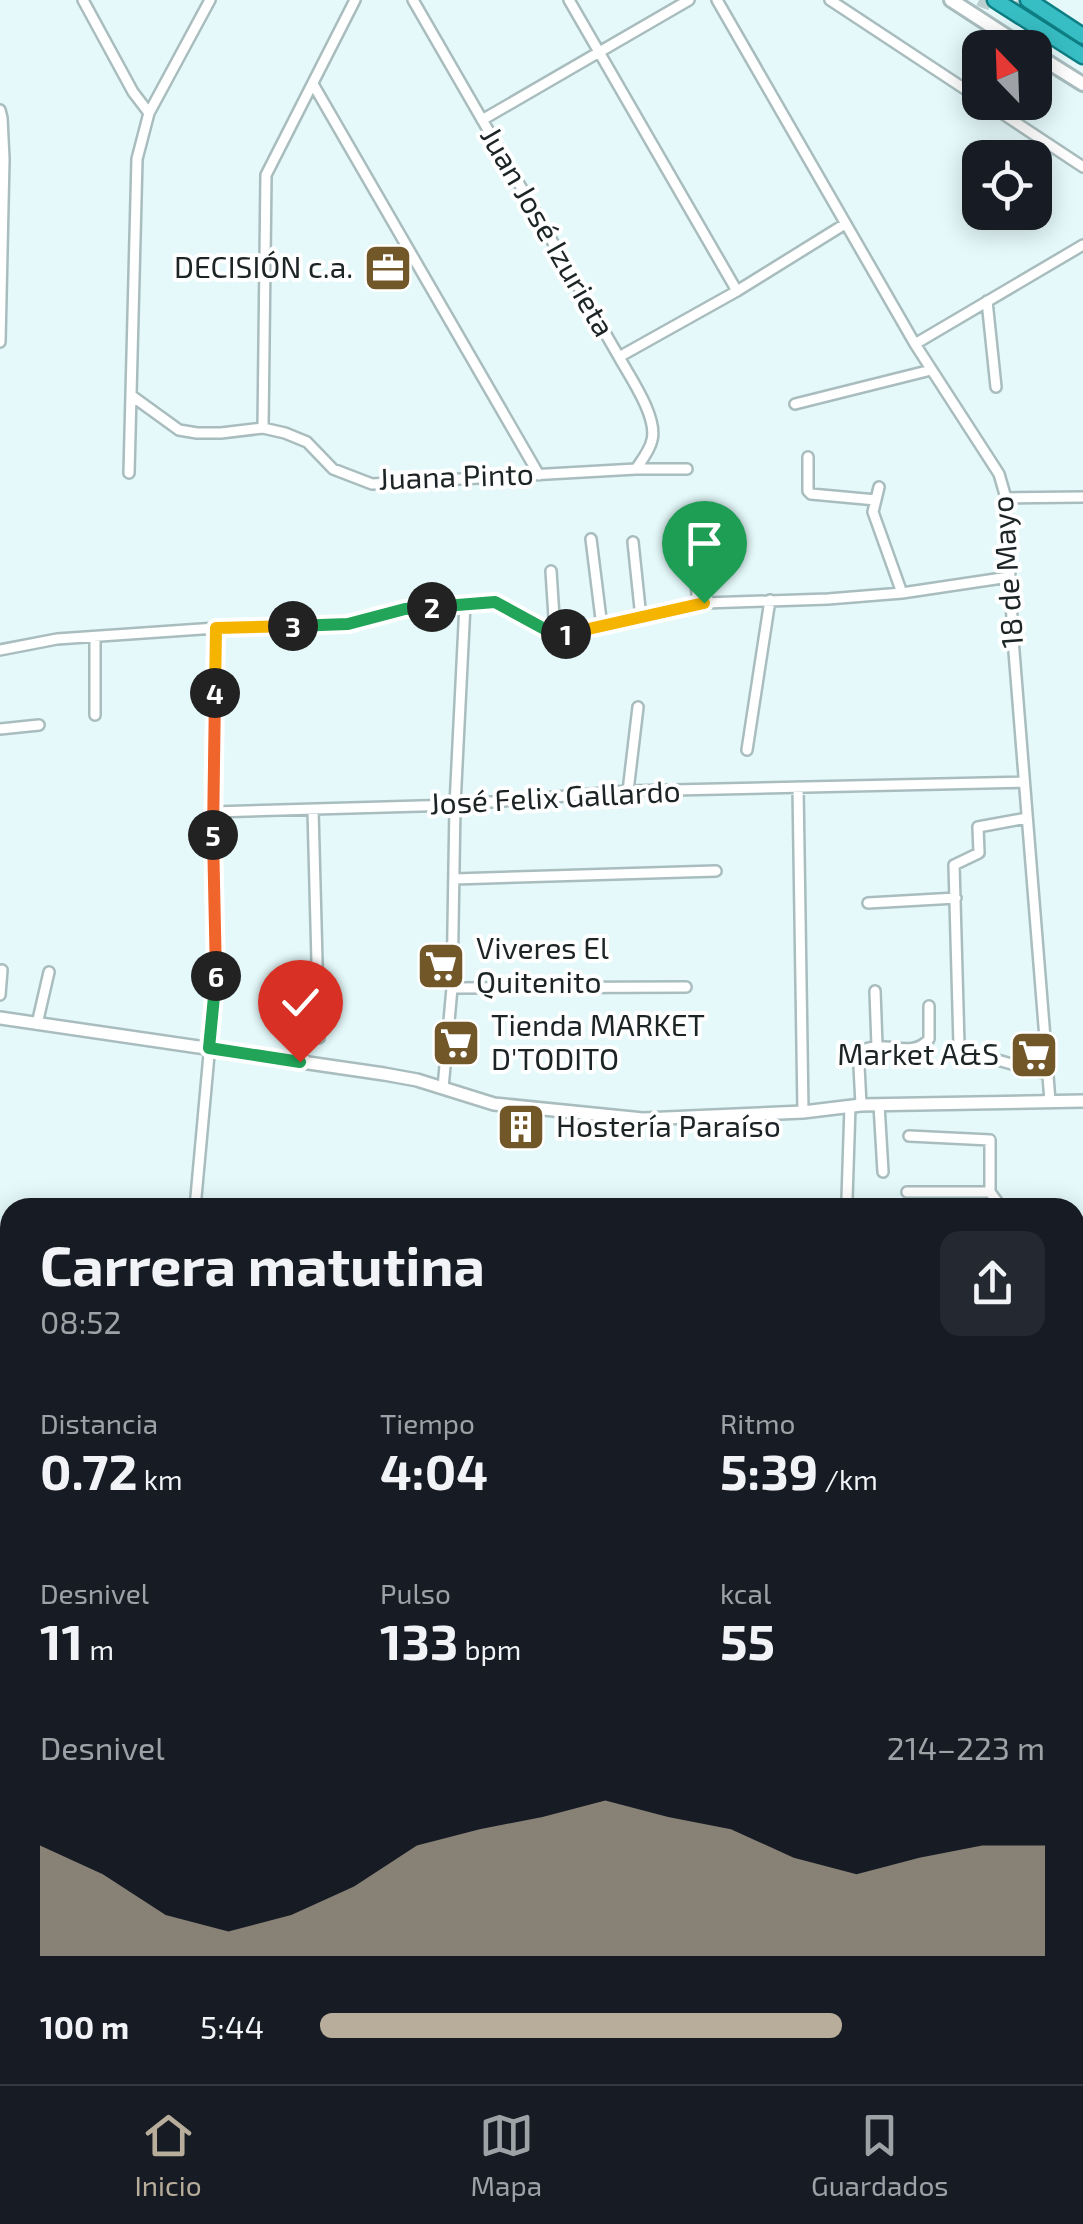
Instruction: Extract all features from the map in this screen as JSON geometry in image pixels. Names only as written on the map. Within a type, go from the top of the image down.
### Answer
[{"type":"highway","points":[[995,0],[1083,56]]},
{"type":"highway","points":[[1028,0],[1083,33]]},
{"type":"main road","points":[[951,0],[997,30]]},
{"type":"main road","points":[[1052,65],[1083,84]]},
{"type":"street","points":[[83,0],[148,113]]},
{"type":"street","points":[[129,473],[137,159],[148,113],[210,0]]},
{"type":"street","points":[[262,428],[266,175],[355,0]]},
{"type":"street","name":"Juan José Izurieta","points":[[413,0],[646,410],[653,431],[652,444],[636,469]]},
{"type":"street","points":[[569,0],[737,290]]},
{"type":"street","points":[[482,120],[689,0]]},
{"type":"street","name":"18 de Mayo","points":[[717,0],[915,344],[999,474],[1006,498],[1026,818],[1050,1101]]},
{"type":"street","points":[[830,0],[962,87]]},
{"type":"street","points":[[313,84],[538,475]]},
{"type":"street","points":[[0,110],[4,159],[0,342]]},
{"type":"street","points":[[1012,120],[1083,167]]},
{"type":"street","points":[[619,357],[845,224]]},
{"type":"street","points":[[915,344],[1083,245]]},
{"type":"street","points":[[987,301],[996,387]]},
{"type":"street","points":[[795,404],[931,370]]},
{"type":"street","name":"Juana Pinto","points":[[132,396],[178,430],[221,433],[262,428],[285,433],[307,442],[333,470],[372,484],[687,469]]},
{"type":"street","points":[[808,457],[811,494],[876,500]]},
{"type":"street","points":[[879,487],[873,512],[902,593]]},
{"type":"street","points":[[1006,498],[1083,497]]},
{"type":"street","points":[[692,532],[698,604]]},
{"type":"street","points":[[591,539],[602,627]]},
{"type":"street","points":[[632,542],[641,618]]},
{"type":"street","points":[[551,571],[555,633]]},
{"type":"street","points":[[0,650],[95,637],[348,624],[405,609],[495,602],[555,633],[570,634],[698,604],[828,600],[1009,577]]},
{"type":"street","points":[[747,750],[770,600]]},
{"type":"street","points":[[443,1088],[452,988],[455,805],[466,604]]},
{"type":"street","points":[[195,1198],[216,978],[216,628]]},
{"type":"street","points":[[95,637],[95,715]]},
{"type":"street","points":[[628,791],[638,707]]},
{"type":"street","points":[[0,729],[39,725]]},
{"type":"street","name":"José Felix Gallardo","points":[[213,812],[455,805],[628,791],[1024,782]]},
{"type":"street","points":[[798,787],[804,1112]]},
{"type":"street","points":[[314,810],[319,1038]]},
{"type":"street","points":[[1026,818],[978,827],[979,853],[954,865],[959,1045],[962,1050],[1047,1074]]},
{"type":"street","points":[[454,879],[716,871]]},
{"type":"street","points":[[868,903],[956,898]]},
{"type":"street","points":[[0,995],[2,970]]},
{"type":"street","points":[[37,1024],[49,972]]},
{"type":"street","points":[[452,988],[686,987]]},
{"type":"street","points":[[876,990],[876,1046]]},
{"type":"street","points":[[847,1198],[860,1056],[867,1047],[922,1047],[928,1040],[929,1006]]},
{"type":"street","points":[[0,1018],[384,1074],[494,1104],[643,1119],[880,1105],[1083,1102]]},
{"type":"street","points":[[880,1105],[882,1172]]},
{"type":"street","points":[[909,1136],[990,1140],[990,1192],[994,1198]]},
{"type":"street","points":[[907,1192],[990,1192]]},
{"type":"tunnel","points":[[979,0],[1010,7],[1042,0]]},
{"type":"place","name":"DECISIÓN c.a.","points":[[388,268]]},
{"type":"place","name":"Viveres El Quitenito","points":[[441,966]]},
{"type":"place","name":"Tienda MARKET D'TODITO","points":[[456,1043]]},
{"type":"place","name":"Market A&S","points":[[1034,1055]]},
{"type":"place","name":"Hostería Paraíso","points":[[521,1127]]},
{"type":"route","points":[[300,1062],[209,1048],[216,978],[216,628],[348,624],[405,609],[495,602],[550,632],[570,634],[704,603]]}]
